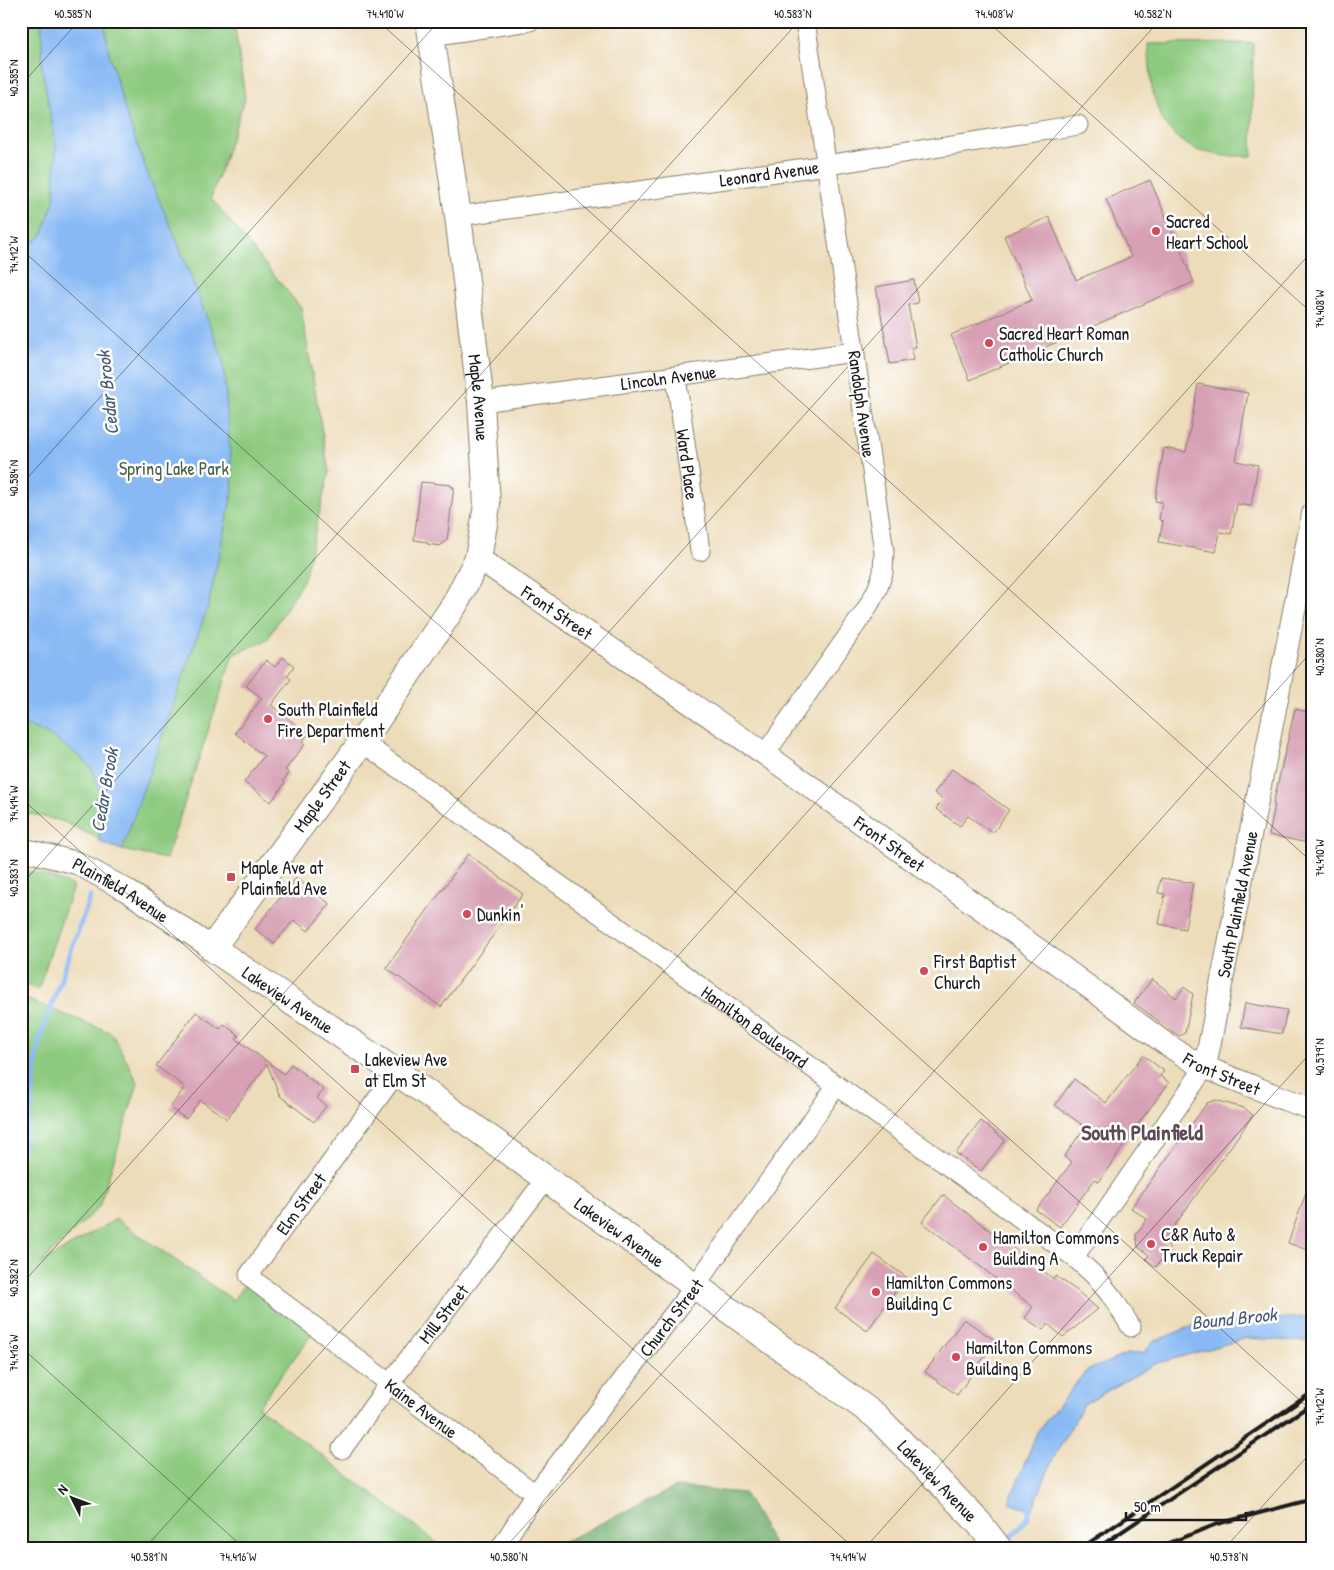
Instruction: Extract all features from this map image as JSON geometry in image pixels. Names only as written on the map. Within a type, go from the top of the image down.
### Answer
[{"type":"main road","name":"Maple Avenue","points":[[362,742],[455,604],[478,558],[487,505],[481,402],[458,216],[430,29]]},
{"type":"main road","name":"Maple Street","points":[[212,948],[362,742]]},
{"type":"main road","name":"Lakeview Avenue","points":[[212,948],[396,1072],[876,1416],[979,1523],[999,1549]]},
{"type":"street","points":[[430,29],[530,21]]},
{"type":"street","name":"Randolph Avenue","points":[[765,754],[866,610],[877,590],[883,573],[884,551],[805,21]]},
{"type":"street","name":"Leonard Avenue","points":[[458,216],[827,165],[1078,125]]},
{"type":"street","name":"Lincoln Avenue","points":[[481,402],[854,352]]},
{"type":"street","name":"Ward Place","points":[[676,377],[700,551]]},
{"type":"street","name":"South Plainfield Avenue","points":[[1074,1257],[1205,1067],[1313,514]]},
{"type":"street","name":"Front Street","points":[[478,558],[765,754],[1040,951],[1166,1044],[1205,1067],[1313,1109]]},
{"type":"street","name":"Hamilton Boulevard","points":[[362,742],[1074,1257],[1096,1276],[1113,1298],[1130,1327]]},
{"type":"street","name":"Plainfield Avenue","points":[[21,849],[77,863],[126,890],[212,948]]},
{"type":"street","name":"Elm Street","points":[[308,1321],[256,1282],[250,1275],[396,1072]]},
{"type":"street","name":"Church Street","points":[[500,1549],[535,1494],[695,1286],[837,1085]]},
{"type":"street","name":"Mill Street","points":[[342,1450],[390,1383],[546,1179]]},
{"type":"street","name":"Kaine Avenue","points":[[308,1321],[535,1494]]},
{"type":"green space","name":"Spring Lake Park","points":[[21,21],[234,21],[245,98],[211,198],[301,308],[329,472],[304,579],[267,640],[233,655],[166,859],[122,850],[62,821],[21,812]]},
{"type":"green space","points":[[1253,43],[1252,156],[1225,156],[1195,150],[1176,137],[1161,119],[1152,90],[1148,44]]},
{"type":"green space","points":[[21,869],[73,886],[38,990],[21,983]]},
{"type":"green space","points":[[21,997],[112,1033],[138,1083],[99,1207],[41,1263],[116,1219],[233,1300],[248,1280],[315,1330],[258,1407],[445,1549],[21,1549]]},
{"type":"green space","points":[[676,1487],[744,1493],[776,1549],[548,1549]]},
{"type":"water","points":[[42,21],[104,21],[109,54],[128,119],[149,177],[174,234],[223,359],[233,490],[208,606],[122,850],[99,842],[103,810],[98,784],[92,769],[82,758],[53,737],[36,729],[21,725],[21,252],[42,235],[54,201],[56,147],[42,68]]},
{"type":"water","points":[[1313,1316],[1313,1342],[1247,1338],[1155,1364],[1084,1404],[1053,1459],[1032,1510],[1009,1503],[1037,1432],[1086,1371],[1127,1354],[1144,1353],[1153,1342],[1192,1326]]},
{"type":"building","points":[[1150,180],[1194,282],[970,380],[951,335],[1032,300],[1004,236],[1049,217],[1076,280],[1131,257],[1106,199]]},
{"type":"building","points":[[914,280],[918,303],[908,305],[916,347],[911,348],[913,360],[890,364],[876,287]]},
{"type":"building","points":[[1198,384],[1248,393],[1236,461],[1258,465],[1251,506],[1237,504],[1231,534],[1220,532],[1216,552],[1159,542],[1163,521],[1159,520],[1162,502],[1155,501],[1164,448],[1186,452]]},
{"type":"building","points":[[421,482],[451,485],[451,487],[454,487],[447,540],[440,546],[414,540]]},
{"type":"building","name":"South Plainfield Fire Department","points":[[283,657],[294,666],[287,676],[291,679],[271,705],[308,734],[302,742],[305,744],[285,770],[289,773],[283,781],[285,783],[271,802],[244,782],[264,756],[235,733],[262,698],[246,686],[266,660],[275,667]]},
{"type":"building","points":[[1295,709],[1313,713],[1313,844],[1269,835],[1275,805],[1273,804]]},
{"type":"building","points":[[952,769],[1009,810],[993,833],[968,816],[960,826],[936,809],[943,799],[934,793]]},
{"type":"building","name":"Dunkin'","points":[[468,854],[523,894],[441,1007],[386,968]]},
{"type":"building","points":[[296,878],[330,904],[308,931],[294,920],[274,944],[255,929]]},
{"type":"building","points":[[1161,878],[1193,883],[1185,929],[1159,924],[1165,894],[1158,893]]},
{"type":"building","points":[[1152,979],[1176,998],[1184,987],[1193,994],[1185,1033],[1179,1036],[1134,1003]]},
{"type":"building","points":[[1245,1003],[1287,1010],[1282,1034],[1241,1027]]},
{"type":"building","points":[[196,1012],[220,1029],[224,1024],[239,1036],[236,1039],[284,1074],[291,1064],[324,1090],[317,1098],[326,1106],[314,1122],[280,1096],[267,1064],[227,1119],[200,1100],[186,1119],[170,1108],[185,1087],[156,1066]]},
{"type":"building","points":[[1143,1055],[1164,1071],[1160,1076],[1169,1083],[1141,1120],[1099,1182],[1095,1179],[1060,1227],[1036,1210],[1072,1162],[1064,1157],[1085,1127],[1055,1105],[1074,1079],[1106,1103]]},
{"type":"building","points":[[1215,1100],[1244,1108],[1253,1115],[1163,1242],[1170,1247],[1156,1267],[1146,1259],[1149,1255],[1138,1247],[1136,1235],[1147,1219],[1131,1208],[1207,1103]]},
{"type":"building","points":[[981,1121],[1005,1140],[981,1171],[956,1153]]},
{"type":"building","points":[[1311,1179],[1313,1179],[1313,1252],[1288,1243]]},
{"type":"building","name":"Hamilton Commons Building A","points":[[943,1195],[1054,1279],[1056,1276],[1076,1290],[1098,1309],[1063,1337],[1048,1324],[1043,1330],[1025,1318],[1033,1307],[922,1222]]},
{"type":"building","name":"Hamilton Commons Building C","points":[[874,1254],[906,1277],[867,1331],[835,1308]]},
{"type":"building","name":"Hamilton Commons Building B","points":[[964,1319],[996,1341],[957,1395],[925,1372]]},
{"type":"waterway","name":"Cedar Brook","points":[[21,1155],[31,1108],[39,1041],[90,897]]},
{"type":"waterway","name":"Bound Brook","points":[[1005,1544],[1028,1518],[1030,1504]]},
{"type":"railway","points":[[1080,1549],[1313,1392]]},
{"type":"railway","points":[[1096,1549],[1313,1403]]},
{"type":"railway","points":[[1154,1549],[1217,1524],[1313,1499]]},
{"type":"place","name":"Sacred Heart School","points":[[1156,231]]},
{"type":"place","name":"Sacred Heart Roman Catholic Church","points":[[989,343]]},
{"type":"place","name":"South Plainfield Fire Department","points":[[268,719]]},
{"type":"place","name":"Maple Ave at Plainfield Ave","points":[[231,877]]},
{"type":"place","name":"Dunkin'","points":[[467,914]]},
{"type":"place","name":"First Baptist Church","points":[[924,971]]},
{"type":"place","name":"Lakeview Ave at Elm St","points":[[355,1069]]},
{"type":"place","name":"C&R Auto & Truck Repair","points":[[1151,1244]]},
{"type":"place","name":"Hamilton Commons Building A","points":[[983,1247]]},
{"type":"place","name":"Hamilton Commons Building C","points":[[876,1292]]},
{"type":"place","name":"Hamilton Commons Building B","points":[[956,1357]]},
{"type":"district","name":"South Plainfield","points":[[1142,1132]]}]
